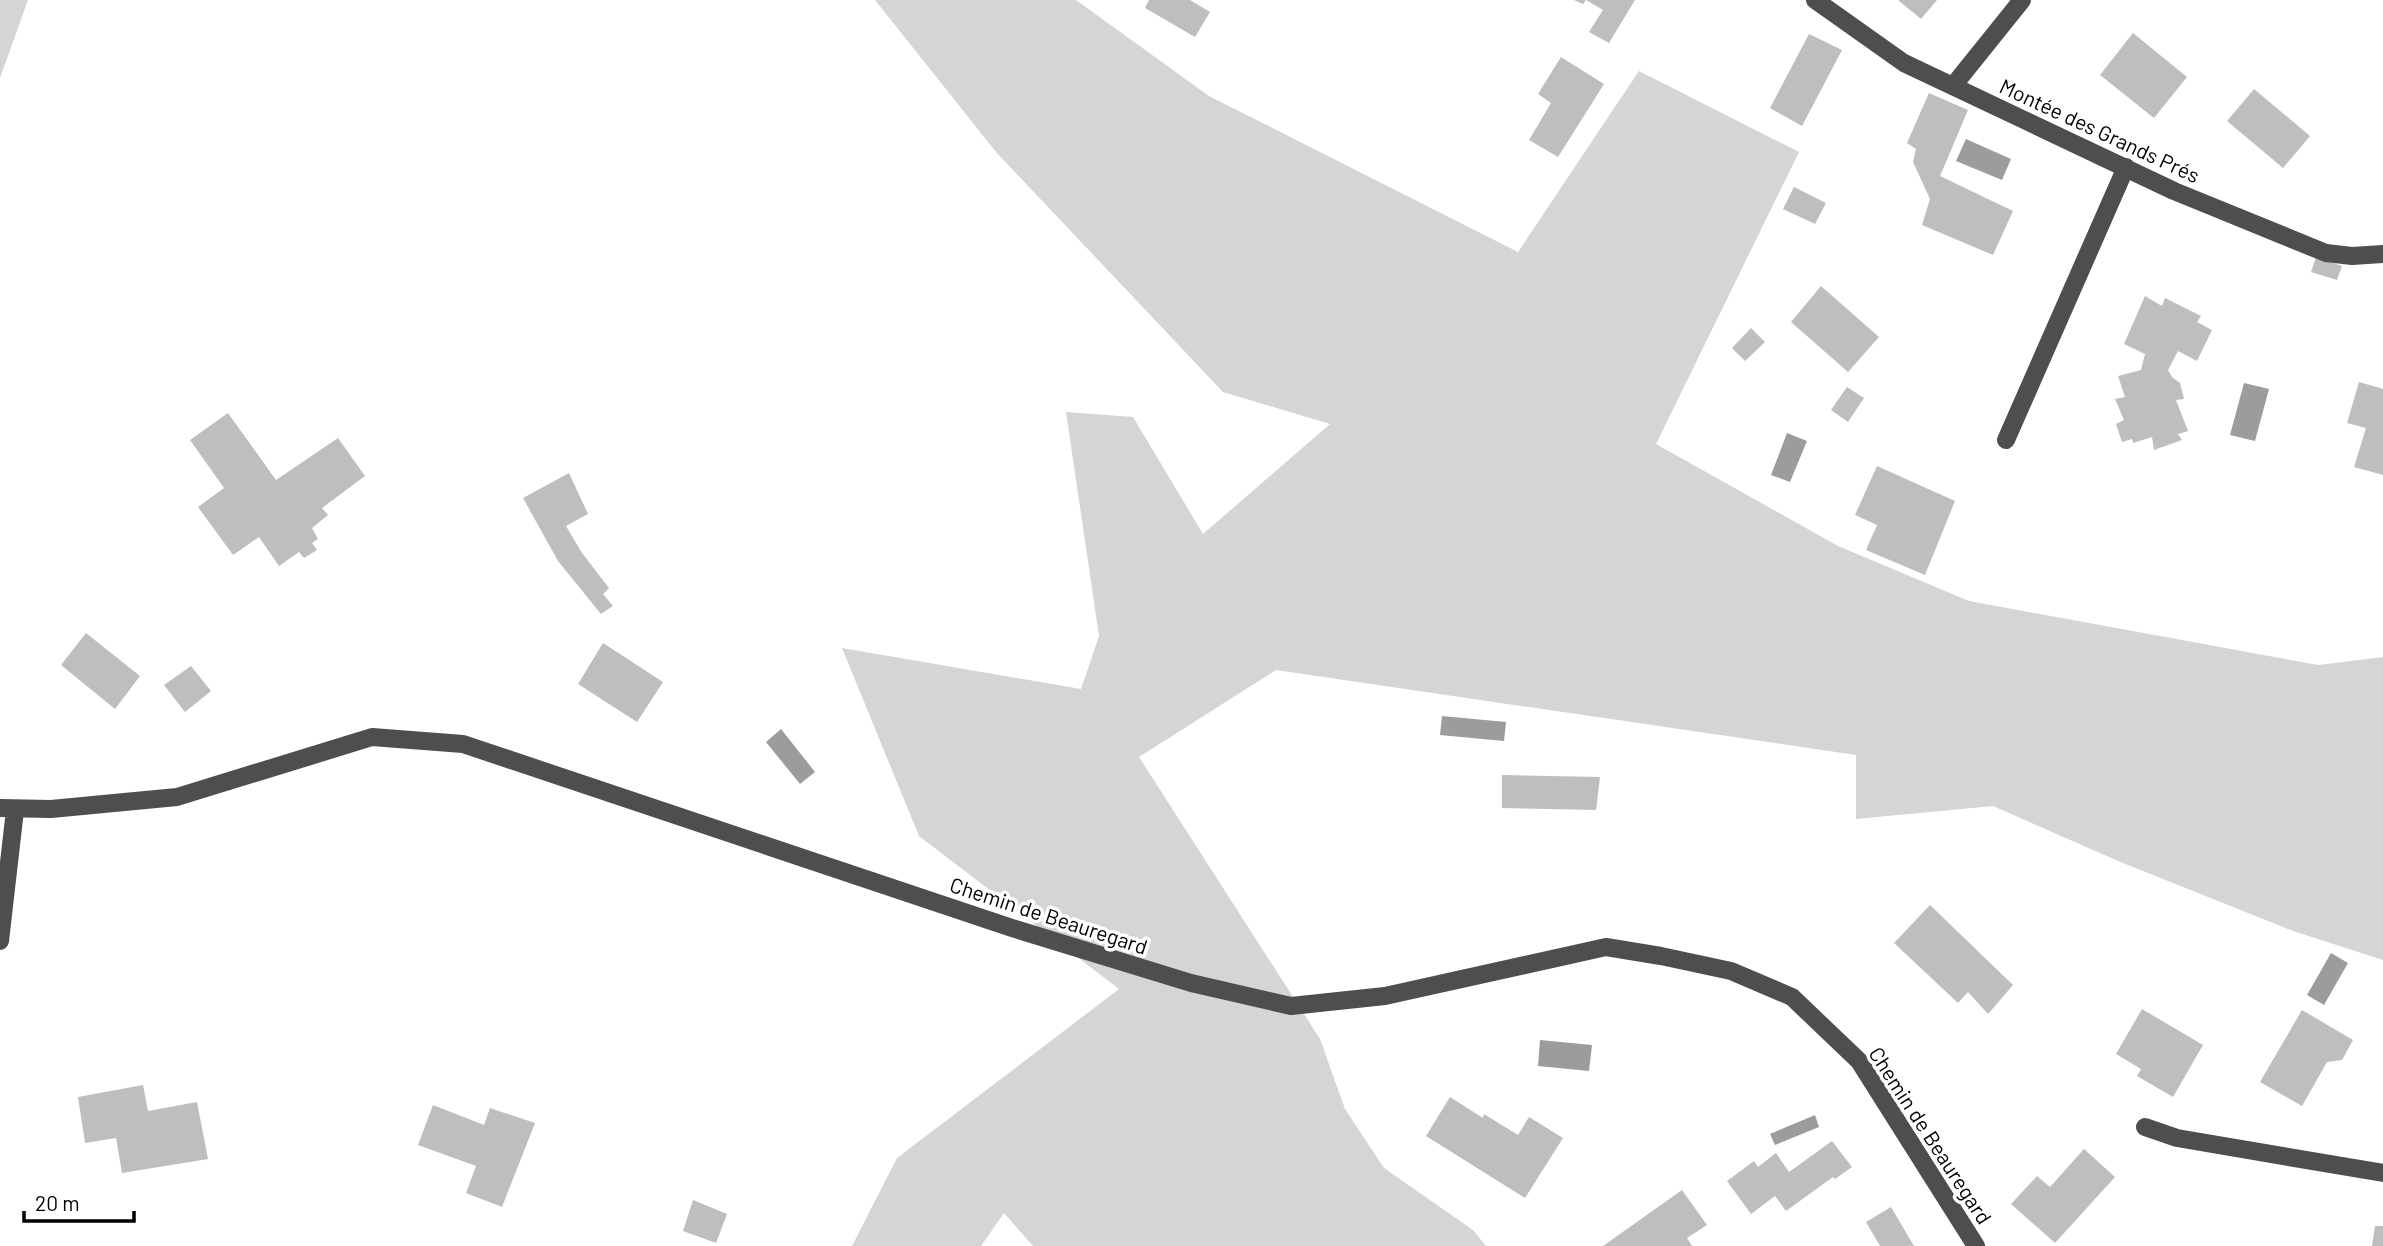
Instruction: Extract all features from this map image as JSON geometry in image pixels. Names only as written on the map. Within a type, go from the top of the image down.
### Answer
[{"type":"street","name":"Montée des Grands Prés","points":[[1815,0],[1904,63],[2174,191],[2326,253],[2352,256],[2383,254]]},
{"type":"street","points":[[1953,86],[2022,0]]},
{"type":"street","points":[[2006,440],[2126,166]]},
{"type":"street","name":"Chemin de Beauregard","points":[[8,809],[51,809],[177,797],[372,737],[411,739],[463,744],[1012,928],[1191,983],[1291,1006],[1385,996],[1606,947],[1731,971],[1792,997],[1859,1061],[1976,1246]]},
{"type":"street","points":[[0,942],[8,809]]},
{"type":"street","points":[[2145,1127],[2177,1138],[2383,1173]]},
{"type":"shaded area","points":[[0,0],[28,0],[0,78]]},
{"type":"shaded area","points":[[875,0],[1076,0],[1209,96],[1518,252],[1639,71],[1799,152],[1656,444],[1838,546],[1969,601],[2318,665],[2383,657],[2383,960],[2293,931],[2118,861],[1993,806],[1856,819],[1856,755],[1276,670],[1139,757],[1320,1039],[1345,1109],[1384,1168],[1473,1230],[1486,1246],[1033,1246],[1004,1213],[981,1246],[852,1246],[897,1158],[1119,989],[919,836],[842,648],[1081,689],[1099,636],[1066,412],[1133,417],[1203,534],[1330,424],[1223,392],[996,152]]},
{"type":"shaded area","points":[[1966,139],[2011,159],[2002,180],[1956,161]]},
{"type":"shaded area","points":[[2244,383],[2269,389],[2255,441],[2230,435]]},
{"type":"shaded area","points":[[1787,433],[1807,441],[1790,482],[1771,475]]},
{"type":"shaded area","points":[[1442,716],[1506,722],[1504,741],[1440,735]]},
{"type":"shaded area","points":[[781,729],[815,772],[800,784],[766,742]]},
{"type":"shaded area","points":[[2331,953],[2348,963],[2324,1005],[2307,995]]},
{"type":"shaded area","points":[[1540,1040],[1592,1045],[1589,1071],[1538,1066]]},
{"type":"shaded area","points":[[1815,1115],[1819,1127],[1775,1145],[1770,1134]]},
{"type":"building","points":[[1149,0],[1190,0],[1210,12],[1195,37],[1145,8]]},
{"type":"building","points":[[1586,0],[1635,0],[1609,43],[1589,32],[1603,10]]},
{"type":"building","points":[[1898,0],[1937,0],[1921,19]]},
{"type":"building","points":[[2133,33],[2187,77],[2154,118],[2100,75]]},
{"type":"building","points":[[1809,34],[1842,50],[1802,126],[1770,108]]},
{"type":"building","points":[[1561,57],[1604,84],[1558,157],[1529,140],[1551,103],[1538,94]]},
{"type":"building","points":[[2254,89],[2310,136],[2283,168],[2227,121]]},
{"type":"building","points":[[1929,93],[1968,110],[1940,176],[2013,211],[1993,255],[1922,225],[1930,199],[1913,162],[1916,149],[1907,143]]},
{"type":"building","points":[[1794,187],[1826,203],[1815,224],[1783,209]]},
{"type":"building","points":[[2316,257],[2342,266],[2337,280],[2311,272]]},
{"type":"building","points":[[1821,286],[1879,337],[1848,372],[1791,322]]},
{"type":"building","points":[[2145,296],[2162,306],[2165,298],[2201,316],[2197,322],[2212,330],[2197,361],[2178,351],[2168,370],[2180,383],[2184,399],[2176,400],[2188,431],[2178,434],[2182,440],[2154,450],[2152,437],[2133,443],[2132,439],[2122,442],[2116,424],[2124,420],[2115,399],[2125,397],[2118,376],[2141,370],[2145,354],[2124,344]]},
{"type":"building","points":[[1751,328],[1765,342],[1745,361],[1732,348]]},
{"type":"building","points":[[2359,382],[2383,389],[2383,475],[2354,467],[2366,428],[2347,423]]},
{"type":"building","points":[[1847,387],[1864,398],[1848,422],[1831,410]]},
{"type":"building","points":[[228,413],[276,480],[338,438],[365,476],[322,508],[328,515],[312,528],[318,539],[312,543],[317,550],[304,558],[299,552],[279,566],[259,537],[233,555],[198,507],[224,488],[190,440]]},
{"type":"building","points":[[1877,466],[1955,501],[1925,575],[1866,550],[1877,525],[1855,515]]},
{"type":"building","points":[[569,473],[588,514],[566,526],[582,553],[609,588],[603,594],[613,606],[601,614],[558,561],[523,498]]},
{"type":"building","points":[[86,633],[140,676],[115,709],[61,665]]},
{"type":"building","points":[[603,643],[663,682],[637,722],[578,684]]},
{"type":"building","points":[[191,666],[211,691],[185,712],[164,685]]},
{"type":"building","points":[[1502,775],[1600,777],[1596,810],[1502,808]]},
{"type":"building","points":[[1930,905],[2013,985],[1988,1014],[1968,992],[1958,1003],[1894,943]]},
{"type":"building","points":[[2142,1009],[2203,1045],[2173,1097],[2137,1076],[2141,1069],[2116,1054]]},
{"type":"building","points":[[2302,1010],[2353,1040],[2342,1060],[2327,1062],[2302,1106],[2260,1082]]},
{"type":"building","points":[[143,1085],[148,1111],[197,1102],[208,1159],[122,1173],[116,1138],[85,1143],[78,1097]]},
{"type":"building","points":[[1450,1097],[1483,1118],[1484,1114],[1518,1135],[1529,1117],[1563,1138],[1525,1198],[1426,1136]]},
{"type":"building","points":[[433,1105],[484,1125],[490,1108],[535,1123],[502,1207],[466,1193],[476,1166],[418,1145]]},
{"type":"building","points":[[1832,1141],[1852,1167],[1835,1179],[1833,1177],[1786,1211],[1775,1196],[1751,1214],[1727,1181],[1754,1161],[1758,1167],[1776,1153],[1789,1172]]},
{"type":"building","points":[[2084,1149],[2115,1177],[2055,1243],[2011,1204],[2037,1176],[2050,1187]]},
{"type":"building","points":[[1682,1190],[1707,1225],[1687,1238],[1692,1246],[1603,1246]]},
{"type":"building","points":[[693,1200],[727,1214],[716,1243],[683,1231]]},
{"type":"building","points":[[1891,1207],[1914,1246],[1880,1246],[1866,1222]]},
{"type":"building","points":[[2375,1226],[2383,1226],[2383,1246],[2372,1246]]}]
